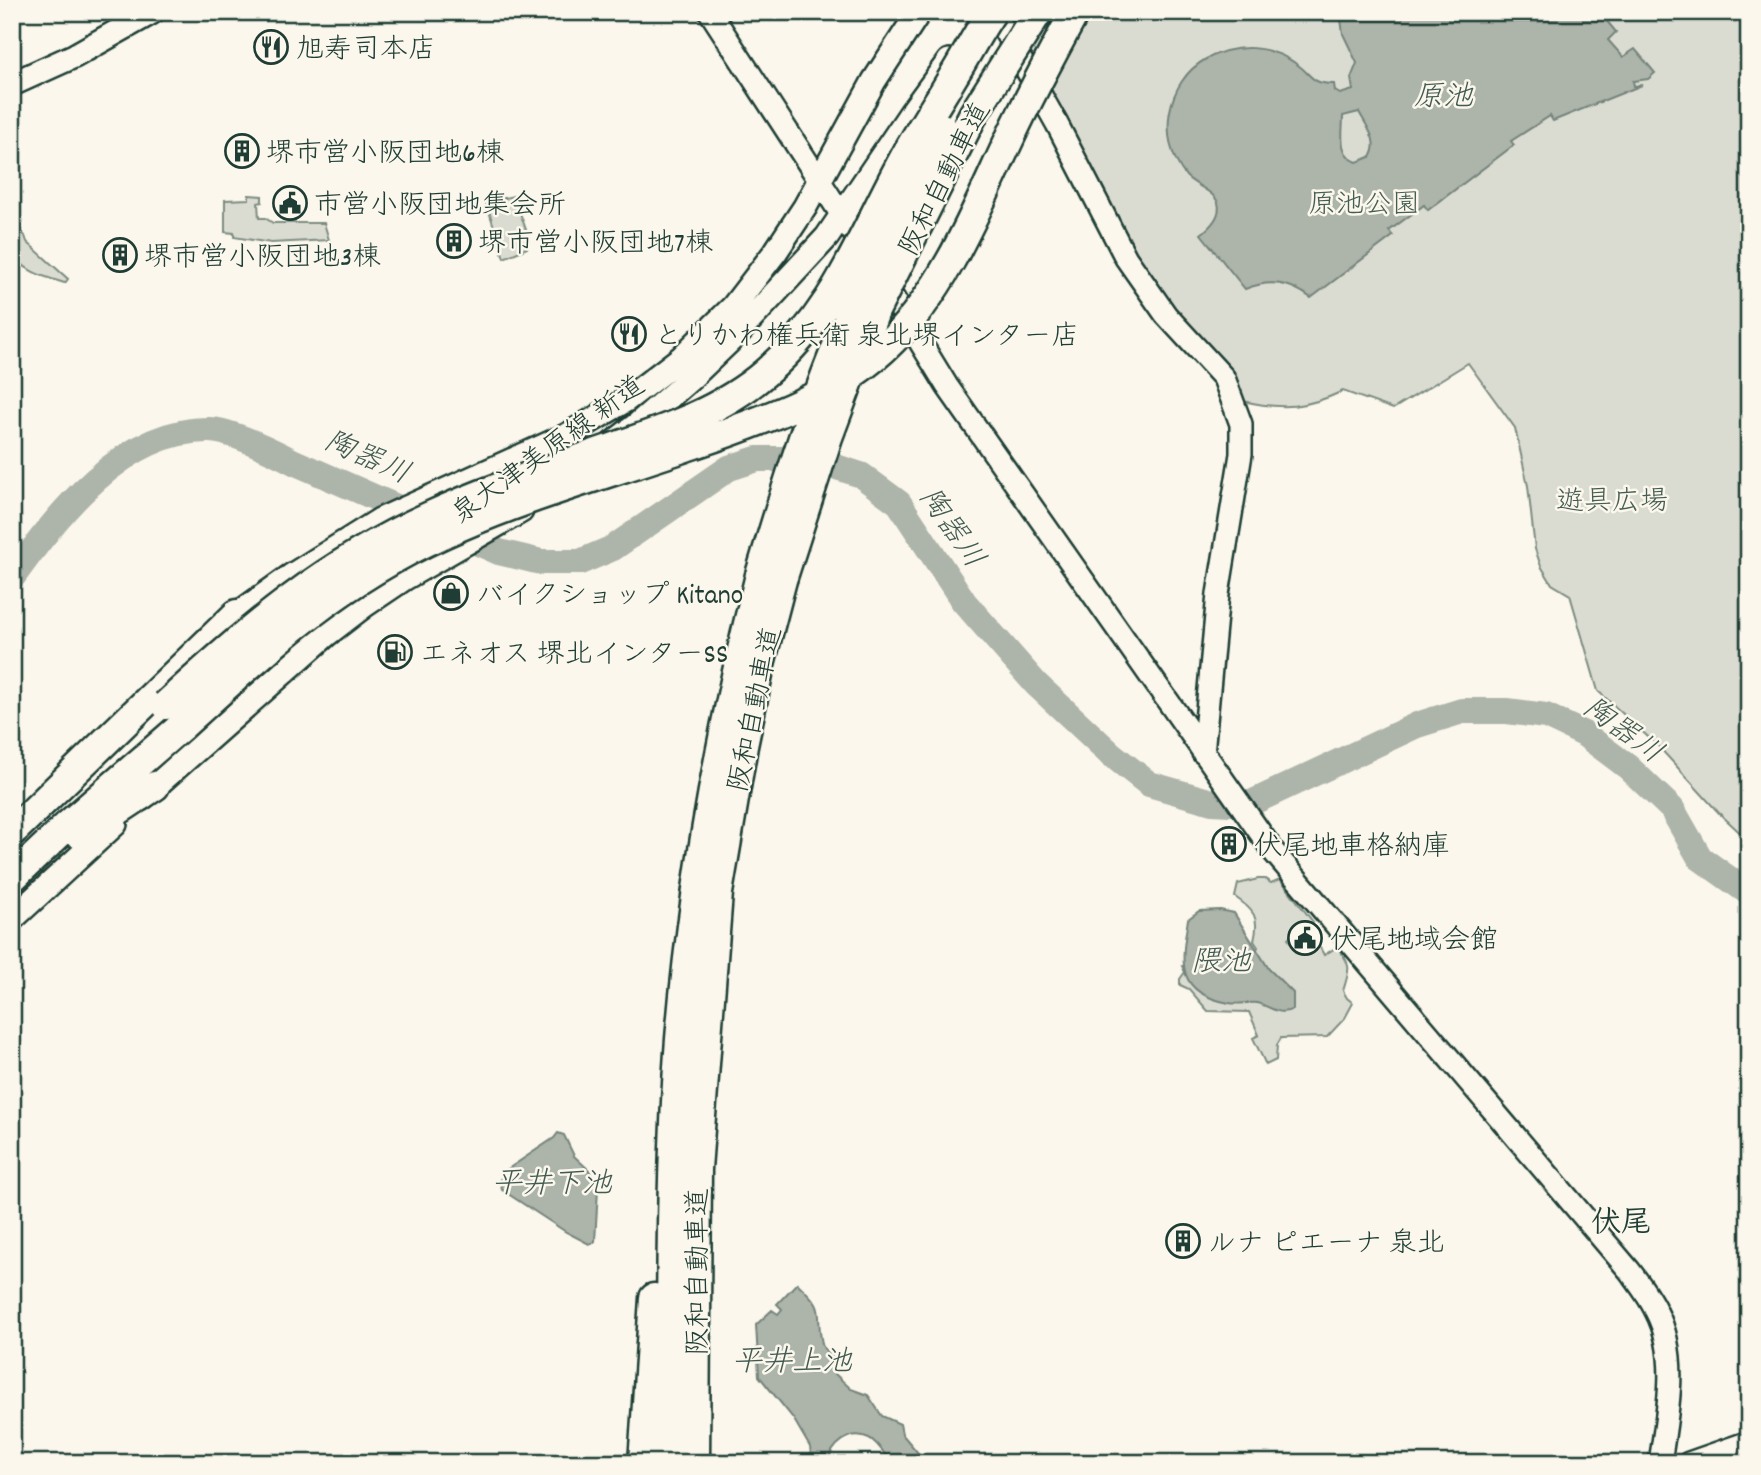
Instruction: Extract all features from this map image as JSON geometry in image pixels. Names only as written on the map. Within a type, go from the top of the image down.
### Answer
[{"type":"highway","points":[[12,849],[237,640],[273,610],[346,560],[441,511],[688,420],[728,400],[764,374],[796,344],[823,310],[848,270],[902,161],[993,12]]},
{"type":"highway","name":"阪和自動車道","points":[[670,1463],[675,1111],[680,1038],[695,895],[721,740],[771,578],[804,437],[855,304],[948,117],[1011,12]]},
{"type":"highway","name":"阪和自動車道","points":[[695,1463],[696,1169],[718,893],[761,660],[771,578],[875,311],[974,113],[1038,12]]},
{"type":"highway","points":[[12,878],[290,628],[362,577],[444,534],[486,517],[766,418],[839,383],[869,362],[893,340],[916,311],[953,255],[1075,12]]},
{"type":"highway","points":[[12,832],[237,614]]},
{"type":"highway","points":[[12,898],[88,829],[155,786]]},
{"type":"highway","points":[[643,1463],[666,1157],[675,1111]]},
{"type":"highway","points":[[697,1276],[706,1463]]},
{"type":"main road","points":[[12,85],[74,56],[152,12]]},
{"type":"main road","name":"泉大津美原線 新道","points":[[12,812],[181,657],[291,576],[380,520],[566,436],[626,400],[682,357],[733,307],[776,251],[819,183],[874,81],[919,12]]},
{"type":"main road","name":"泉大津美原線 新道","points":[[12,919],[155,786],[326,635],[365,605],[503,522],[639,423],[691,378],[827,237],[983,12]]},
{"type":"street","points":[[710,12],[947,386],[1258,831],[1629,1270],[1645,1293],[1658,1313],[1670,1369],[1660,1463]]},
{"type":"street","points":[[993,12],[1057,124],[1126,258],[1166,315],[1224,379],[1241,424],[1241,454],[1219,594],[1203,752]]},
{"type":"street","points":[[1689,1463],[1749,1442]]},
{"type":"green space","name":"原池公園","points":[[1024,12],[1749,12],[1749,841],[1719,813],[1659,747],[1598,691],[1570,595],[1552,584],[1535,549],[1528,486],[1515,428],[1468,363],[1393,409],[1343,391],[1318,401],[1294,406],[1270,406],[1243,401],[1153,280],[1118,222],[1014,27]]},
{"type":"green space","points":[[249,195],[262,196],[262,202],[258,203],[259,218],[273,223],[324,223],[329,240],[271,243],[234,237],[234,233],[225,232],[225,200],[249,199]]},
{"type":"green space","points":[[514,196],[529,238],[527,248],[504,258],[486,202]]},
{"type":"green space","points":[[12,213],[22,221],[17,226],[27,242],[68,279],[65,283],[35,273],[16,258],[12,251]]},
{"type":"green space","points":[[1258,879],[1271,883],[1280,879],[1313,922],[1288,938],[1296,953],[1317,942],[1324,955],[1337,947],[1342,953],[1348,968],[1343,991],[1353,1003],[1345,1018],[1327,1037],[1281,1038],[1277,1045],[1276,1060],[1266,1065],[1253,1038],[1259,1035],[1249,1012],[1208,1011],[1189,989],[1180,985],[1180,979],[1185,972],[1182,966],[1253,957],[1258,947],[1254,941],[1256,920],[1251,910],[1235,897],[1238,884]]},
{"type":"water","name":"原池","points":[[1340,12],[1614,12],[1606,20],[1616,32],[1608,40],[1623,57],[1635,49],[1655,73],[1648,79],[1633,81],[1634,86],[1642,85],[1553,121],[1550,116],[1511,141],[1514,145],[1428,210],[1424,205],[1389,231],[1393,236],[1311,298],[1295,288],[1280,284],[1263,284],[1245,289],[1201,234],[1217,217],[1219,208],[1216,199],[1186,176],[1177,162],[1169,129],[1174,96],[1192,69],[1217,54],[1241,48],[1264,50],[1287,58],[1316,81],[1334,84],[1335,91],[1340,94],[1353,90],[1351,78],[1357,63],[1343,34]],"holes":[[[1359,112],[1374,146],[1370,157],[1357,162],[1346,154],[1342,136],[1343,116]]]},
{"type":"water","name":"隈池","points":[[1220,910],[1234,913],[1269,969],[1293,993],[1293,1009],[1283,1012],[1257,1003],[1229,1003],[1211,998],[1190,984],[1184,962],[1188,919],[1199,911]]},
{"type":"water","name":"平井下池","points":[[558,1133],[564,1135],[574,1156],[589,1170],[598,1189],[595,1242],[589,1244],[502,1190],[500,1180],[505,1171]]},
{"type":"water","name":"平井上池","points":[[797,1283],[817,1306],[823,1346],[832,1357],[835,1374],[851,1389],[868,1395],[882,1416],[900,1424],[902,1434],[923,1458],[939,1463],[891,1463],[872,1440],[855,1436],[842,1440],[837,1445],[828,1463],[812,1463],[810,1447],[793,1418],[759,1376],[756,1325],[772,1310],[778,1314],[782,1309],[777,1304]]},
{"type":"waterway","name":"陶器川","points":[[12,578],[71,503],[95,480],[148,444],[178,433],[209,430],[240,437],[499,552],[541,562],[580,562],[613,548],[729,468],[757,459],[827,464],[861,475],[899,503],[964,602],[1036,684],[1111,754],[1149,784],[1212,802],[1249,804],[1417,725],[1462,711],[1507,711],[1546,716],[1584,734],[1628,767],[1672,809],[1700,858],[1749,893]]},
{"type":"place","name":"旭寿司本店","points":[[271,47]]},
{"type":"place","name":"堺市営小阪団地6棟","points":[[242,151]]},
{"type":"place","name":"市営小阪団地集会所","points":[[290,203]]},
{"type":"place","name":"堺市営小阪団地7棟","points":[[454,241]]},
{"type":"place","name":"堺市営小阪団地3棟","points":[[120,255]]},
{"type":"place","name":"とりかわ権兵衛 泉北堺インター店","points":[[629,334]]},
{"type":"place","name":"バイクショップ Kitano","points":[[451,593]]},
{"type":"place","name":"エネオス 堺北インターSS","points":[[395,652]]},
{"type":"place","name":"伏尾地車格納庫","points":[[1229,844]]},
{"type":"place","name":"伏尾地域会館","points":[[1305,938]]},
{"type":"place","name":"ルナ ピエーナ 泉北","points":[[1183,1241]]},
{"type":"district","name":"伏尾","points":[[1621,1221]]},
{"type":"park label","name":"遊具広場","points":[[1612,499]]}]
